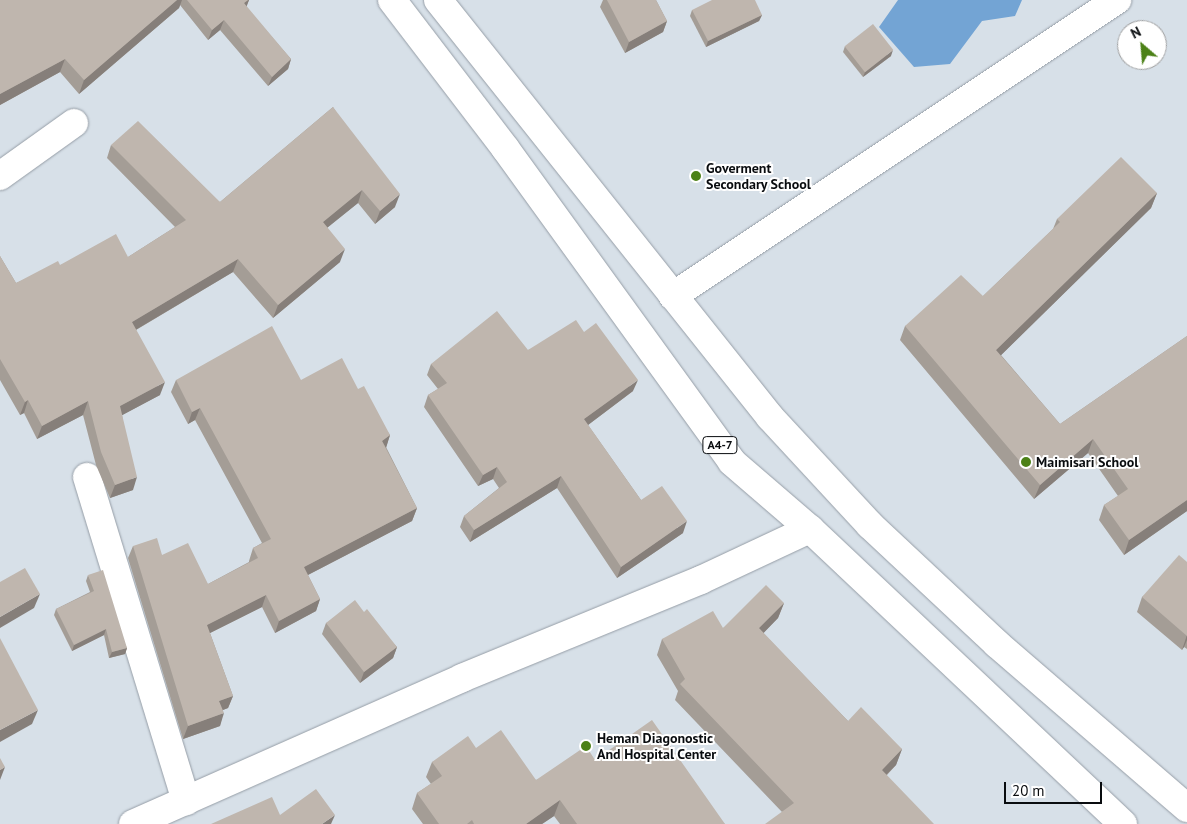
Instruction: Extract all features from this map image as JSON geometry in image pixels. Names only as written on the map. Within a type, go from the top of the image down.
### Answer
[{"type":"main road","name":"A4-7","points":[[392,0],[575,244],[732,462],[810,529],[1123,824]]},
{"type":"main road","points":[[438,0],[770,417],[870,525],[997,644],[1187,808]]},
{"type":"main road","points":[[673,296],[1117,0]]},
{"type":"main road","points":[[0,176],[74,124]]},
{"type":"main road","points":[[575,244],[612,219]]},
{"type":"main road","points":[[87,477],[186,801]]},
{"type":"main road","points":[[132,824],[462,678],[701,580],[810,529]]},
{"type":"shaded area","points":[[898,0],[1022,0],[1015,16],[982,21],[950,64],[914,67],[879,27]]},
{"type":"building","points":[[0,0],[177,0],[84,80],[65,59],[0,94]]},
{"type":"building","points":[[187,0],[248,0],[244,3],[291,59],[272,77],[224,20],[212,30]]},
{"type":"building","points":[[607,0],[656,0],[667,21],[629,42]]},
{"type":"building","points":[[712,0],[755,0],[762,15],[708,41],[692,10]]},
{"type":"building","points":[[873,24],[893,50],[865,72],[845,46]]},
{"type":"building","points":[[333,107],[400,194],[380,211],[362,190],[323,222],[345,249],[278,305],[238,259],[132,322],[165,382],[120,406],[137,477],[115,485],[101,452],[88,401],[42,426],[28,400],[25,402],[0,359],[0,256],[16,283],[58,261],[60,265],[116,234],[128,257],[186,220],[111,145],[138,121],[220,202]]},
{"type":"building","points":[[1121,157],[1157,193],[996,350],[1060,424],[1187,336],[1187,500],[1129,540],[1104,505],[1128,489],[1093,439],[1040,485],[905,326],[961,275],[983,296],[1060,222],[1057,219]]},
{"type":"building","points":[[497,311],[528,350],[576,320],[584,332],[596,323],[638,380],[584,419],[641,500],[662,486],[687,521],[621,567],[561,476],[474,530],[464,516],[507,482],[497,467],[483,475],[428,395],[447,383],[431,364]]},
{"type":"building","points":[[272,326],[301,380],[342,358],[358,389],[364,386],[390,435],[382,441],[417,508],[304,567],[320,599],[279,621],[266,595],[207,625],[233,696],[219,701],[224,713],[188,726],[133,546],[157,538],[162,555],[188,543],[208,584],[258,558],[253,548],[271,539],[200,408],[192,412],[176,380]]},
{"type":"building","points":[[1179,555],[1187,562],[1187,636],[1142,597]]},
{"type":"building","points":[[25,568],[40,594],[0,617],[0,582]]},
{"type":"building","points":[[103,570],[127,648],[112,652],[106,629],[74,645],[56,609],[94,591],[88,575]]},
{"type":"building","points":[[766,585],[784,603],[759,628],[848,721],[861,707],[902,749],[882,770],[934,824],[765,824],[794,803],[680,684],[685,679],[662,639],[713,611],[723,628]]},
{"type":"building","points":[[355,600],[364,612],[367,609],[397,647],[364,672],[326,623]]},
{"type":"building","points":[[0,638],[38,710],[0,730]]},
{"type":"building","points":[[652,720],[725,824],[577,824],[560,800],[526,824],[474,824],[472,820],[467,824],[439,824],[417,793],[442,776],[432,762],[468,736],[476,748],[501,730],[536,780],[586,746],[595,760]]},
{"type":"building","points":[[0,758],[5,767],[0,770]]},
{"type":"building","points":[[316,789],[335,815],[322,824],[211,824],[272,797],[280,815]]},
{"type":"place","name":"Goverment Secondary School","points":[[696,176]]},
{"type":"place","name":"Maimisari School","points":[[1026,462]]},
{"type":"place","name":"Heman Diagonostic And Hospital Center","points":[[586,746]]}]
